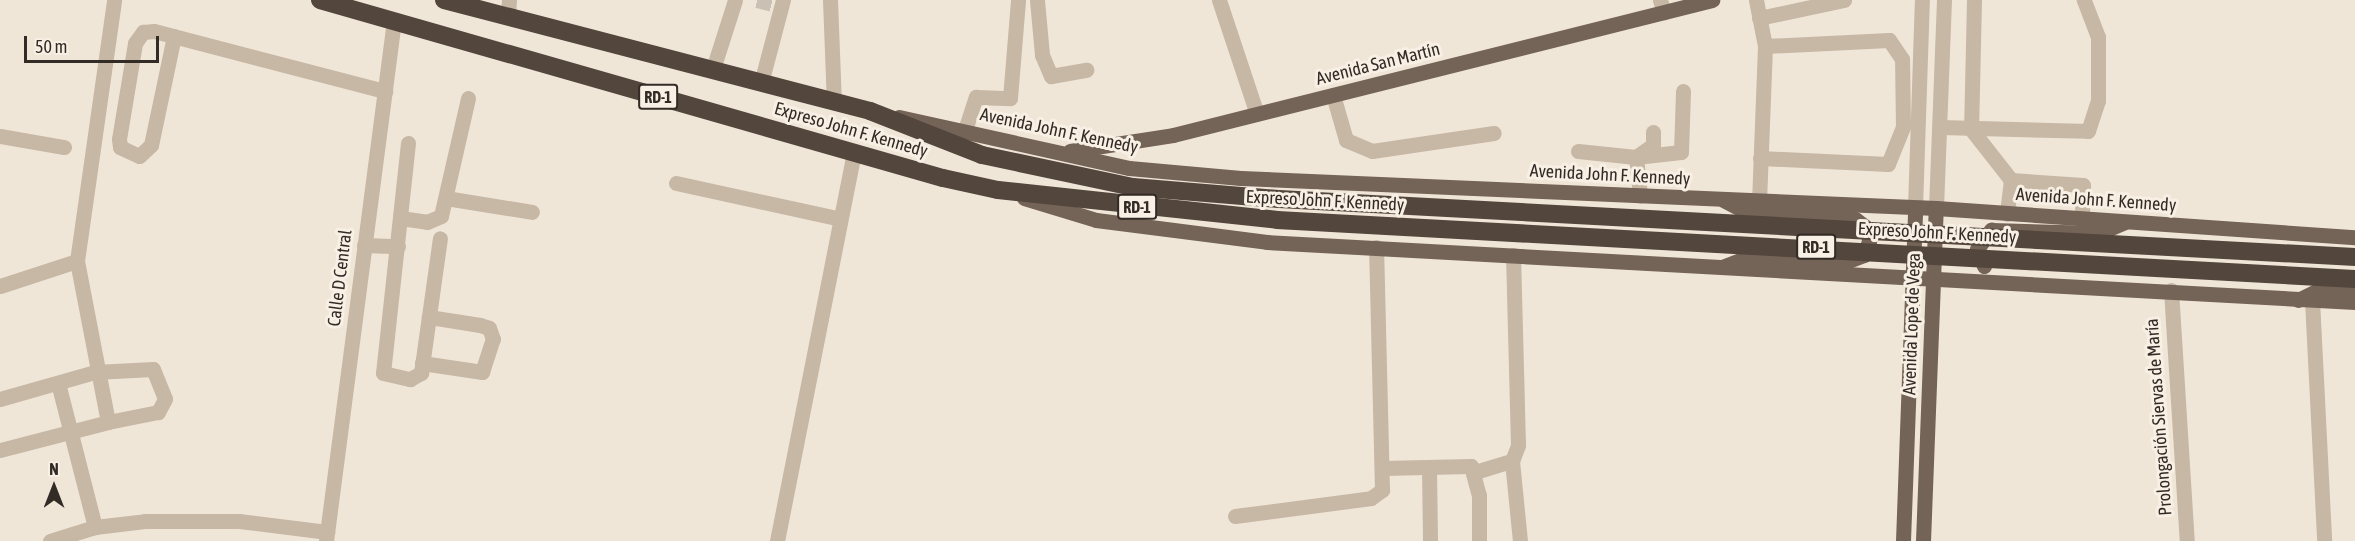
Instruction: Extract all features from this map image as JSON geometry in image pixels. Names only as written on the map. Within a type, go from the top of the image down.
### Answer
[{"type":"highway","name":"Expreso John F. Kennedy","points":[[320,0],[854,153],[998,190],[1277,220],[2355,279]]},
{"type":"highway","name":"Expreso John F. Kennedy","points":[[444,0],[485,9],[509,7],[761,83],[870,111],[993,158],[1133,187],[1280,198],[2355,257]]},
{"type":"main road","name":"RD-1","points":[[465,0],[485,9]]},
{"type":"main road","name":"Avenida San Martín","points":[[1051,152],[1119,147],[1333,95],[1662,6],[1712,0]]},
{"type":"main road","name":"Avenida John F. Kennedy","points":[[870,111],[965,130],[1051,152],[1129,168],[1241,178],[1936,208],[2355,237]]},
{"type":"main road","name":"RD-1","points":[[998,190],[1096,220],[1267,242],[1933,276],[2355,303]]},
{"type":"main road","points":[[1722,200],[1746,212],[1855,219],[1868,229],[1869,241],[1864,255],[1848,261],[1750,256],[1722,267]]},
{"type":"main road","name":"Avenida Lope de Vega","points":[[1903,541],[1915,208]]},
{"type":"main road","name":"Avenida Lope de Vega","points":[[1923,541],[1936,208]]},
{"type":"main road","points":[[2125,222],[2099,233],[1999,228],[1986,233],[1977,249],[1982,264],[1997,272],[2098,276],[2125,288]]},
{"type":"main road","points":[[2300,234],[2318,246],[2355,249]]},
{"type":"main road","points":[[2305,300],[2325,287],[2355,289]]},
{"type":"street","points":[[108,422],[95,372],[77,261],[114,0]]},
{"type":"street","points":[[713,69],[735,0]]},
{"type":"street","points":[[761,83],[783,0]]},
{"type":"street","points":[[830,0],[834,102]]},
{"type":"street","points":[[965,130],[976,97],[1010,98],[1018,0]]},
{"type":"street","points":[[1038,0],[1042,55],[1050,76],[1086,70]]},
{"type":"street","points":[[1219,0],[1257,114]]},
{"type":"street","points":[[1756,0],[1765,46],[1759,200]]},
{"type":"street","points":[[1759,18],[1844,0]]},
{"type":"street","name":"Avenida Lope de Vega","points":[[1915,208],[1922,0]]},
{"type":"street","name":"Avenida Lope de Vega","points":[[1936,208],[1944,0]]},
{"type":"street","points":[[1968,0],[1971,129],[2011,180],[2007,214]]},
{"type":"street","points":[[1940,127],[2088,131],[2098,101],[2098,38],[2084,0]]},
{"type":"street","name":"Calle D Central","points":[[326,537],[394,20]]},
{"type":"street","points":[[174,36],[150,145],[138,156],[120,147],[119,138],[135,44],[143,32],[174,36],[385,92]]},
{"type":"street","points":[[1760,158],[1888,164],[1903,127],[1902,59],[1889,40],[1765,46]]},
{"type":"street","points":[[1902,59],[1920,60]]},
{"type":"street","points":[[1578,151],[1636,157],[1681,152],[1683,91]]},
{"type":"street","points":[[1333,95],[1346,140],[1361,149],[1494,133]]},
{"type":"street","points":[[400,218],[436,222],[446,198],[468,98]]},
{"type":"street","points":[[1636,157],[1653,145],[1653,132]]},
{"type":"street","points":[[0,136],[64,147]]},
{"type":"street","points":[[408,143],[398,246],[381,367],[410,379],[418,377],[422,363],[440,238]]},
{"type":"street","points":[[777,541],[837,218],[854,153]]},
{"type":"street","points":[[1636,157],[1640,196]]},
{"type":"street","points":[[2011,180],[2083,185],[2082,219]]},
{"type":"street","points":[[676,183],[837,218]]},
{"type":"street","points":[[446,198],[532,212]]},
{"type":"street","points":[[364,245],[398,246]]},
{"type":"street","points":[[1235,516],[1371,498],[1382,490],[1376,247]]},
{"type":"street","points":[[1513,255],[1519,401],[1512,461],[1520,541]]},
{"type":"street","points":[[0,286],[77,261]]},
{"type":"street","name":"Prolongación Siervas de María","points":[[2171,290],[2187,541]]},
{"type":"street","points":[[2305,300],[2324,541]]},
{"type":"street","points":[[422,363],[482,372],[493,339],[489,328],[429,317]]},
{"type":"street","points":[[0,399],[95,372],[142,366],[160,378],[165,399],[158,412],[108,422],[0,450]]},
{"type":"street","points":[[58,383],[74,431],[95,527]]},
{"type":"street","points":[[1475,472],[1512,461]]},
{"type":"street","points":[[1382,468],[1472,466],[1475,472],[1479,541]]},
{"type":"street","points":[[1429,467],[1430,541]]},
{"type":"street","points":[[50,541],[95,527],[196,519],[326,537]]},
{"type":"tunnel","points":[[757,0],[781,6]]}]
